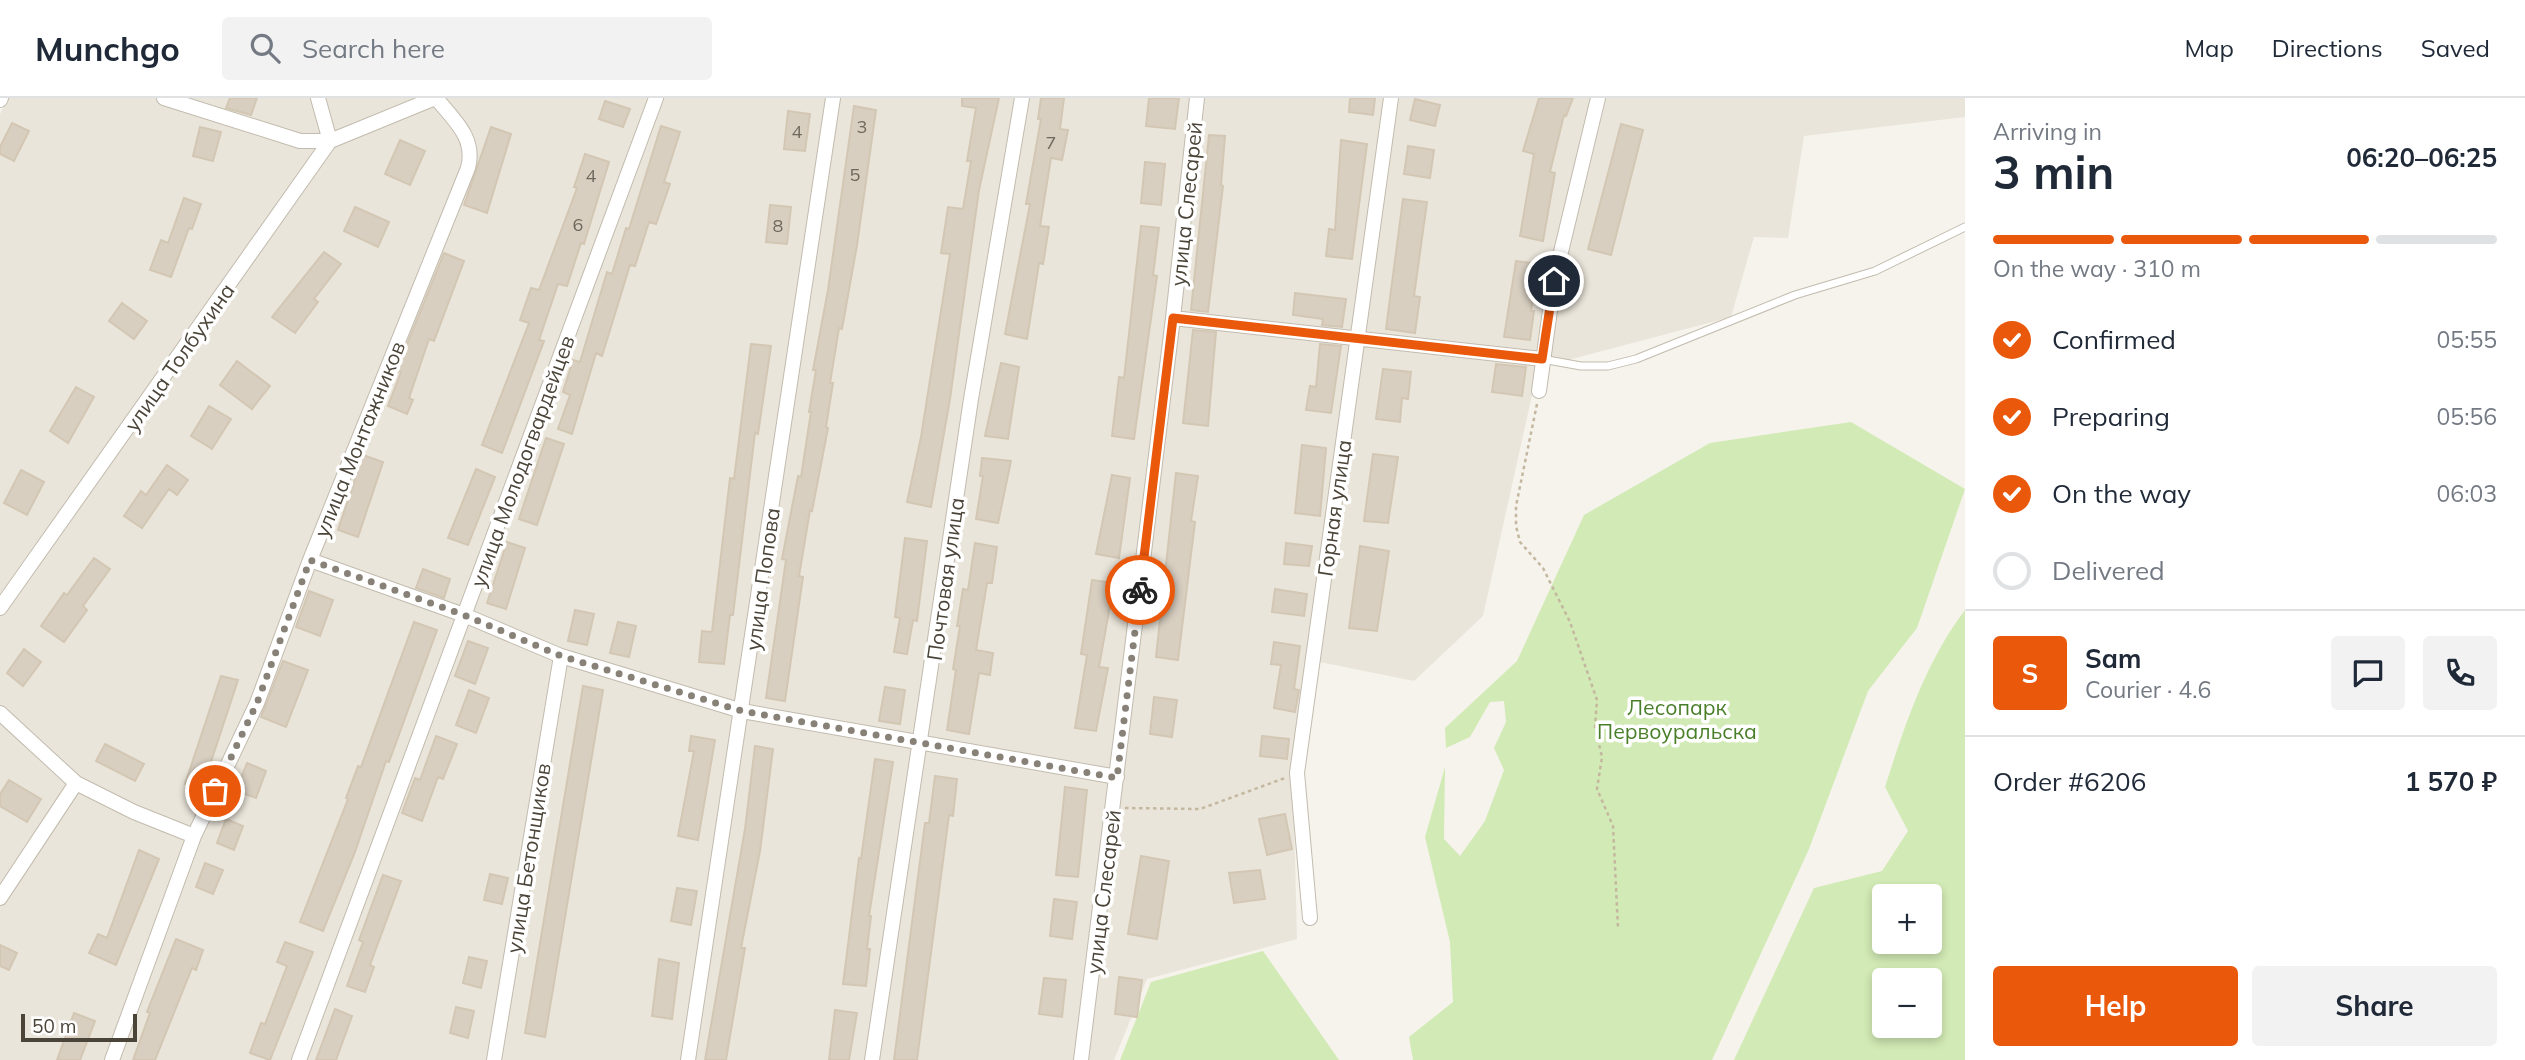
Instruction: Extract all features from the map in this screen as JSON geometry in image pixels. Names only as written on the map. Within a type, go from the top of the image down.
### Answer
[{"type":"street","points":[[164,98],[300,141],[330,141],[436,98]]},
{"type":"street","points":[[318,98],[330,141]]},
{"type":"street","name":"улица Монтажников","points":[[112,1060],[194,835],[257,703],[310,560],[468,169],[471,156],[467,135],[436,98]]},
{"type":"street","name":"улица Молодогвардейцев","points":[[299,1060],[656,98]]},
{"type":"street","name":"улица Попова","points":[[688,1060],[833,98]]},
{"type":"street","name":"Почтовая улица","points":[[872,1060],[971,399],[1021,98]]},
{"type":"street","name":"улица Слесарей","points":[[1081,1060],[1173,318],[1197,98]]},
{"type":"street","name":"Горная улица","points":[[1310,918],[1297,774],[1391,98]]},
{"type":"street","points":[[1539,391],[1554,281],[1598,98]]},
{"type":"street","name":"улица Толбухина","points":[[0,608],[330,141]]},
{"type":"street","points":[[1173,318],[1542,359]]},
{"type":"street","points":[[310,560],[464,615],[561,656],[742,711],[1117,778]]},
{"type":"street","name":"улица Бетонщиков","points":[[494,1060],[561,656]]},
{"type":"street","points":[[0,713],[76,783],[134,812],[194,835]]},
{"type":"street","points":[[0,898],[76,783]]},
{"type":"lane","points":[[1542,359],[1581,366],[1608,366],[1636,359],[1794,295],[1875,271],[1965,227]]},
{"type":"path","points":[[1539,391],[1516,506],[1516,526],[1520,542],[1543,568],[1570,622],[1597,699],[1595,727],[1602,757],[1597,789],[1613,826],[1619,928]]},
{"type":"path","points":[[1114,806],[1172,811],[1200,809],[1297,774]]},
{"type":"shaded area","points":[[8,98],[1965,98],[1965,117],[1804,136],[1788,238],[1754,237],[1731,317],[1538,368],[1483,616],[1414,681],[1310,660],[1293,774],[1297,939],[1147,979],[1114,1060],[0,1060],[0,114]]},
{"type":"green space","name":"Лесопарк Первоуральска","points":[[1851,422],[1965,489],[1917,628],[1868,691],[1809,849],[1712,1060],[1413,1060],[1409,1037],[1453,1002],[1450,942],[1425,837],[1445,767],[1444,839],[1460,856],[1485,821],[1504,770],[1494,748],[1506,722],[1504,701],[1490,702],[1470,737],[1446,748],[1445,728],[1517,661],[1584,515],[1710,443]]},
{"type":"green space","points":[[1965,610],[1965,1060],[1734,1060],[1814,888],[1882,871],[1908,831],[1885,787],[1900,741],[1938,651]]},
{"type":"green space","points":[[1263,951],[1339,1060],[1120,1060],[1151,982]]},
{"type":"building","points":[[230,98],[257,98],[251,115],[226,108]]},
{"type":"building","points":[[962,98],[999,98],[979,190],[950,399],[931,507],[907,502],[921,437],[950,254],[941,253],[948,207],[963,209],[971,161],[967,161],[976,108],[962,106]]},
{"type":"building","points":[[1041,98],[1064,98],[1060,129],[1068,130],[1062,160],[1051,158],[1040,226],[1049,227],[1043,264],[1039,263],[1027,339],[1005,334],[1030,204],[1026,204],[1041,119],[1038,119]]},
{"type":"building","points":[[1149,98],[1179,98],[1175,129],[1146,126]]},
{"type":"building","points":[[1350,98],[1375,98],[1373,115],[1349,112]]},
{"type":"building","points":[[1539,98],[1573,98],[1566,116],[1564,115],[1550,172],[1555,173],[1543,241],[1520,236],[1534,154],[1523,151]]},
{"type":"building","points":[[1415,99],[1440,105],[1435,126],[1410,120]]},
{"type":"building","points":[[605,101],[630,109],[623,127],[599,119]]},
{"type":"building","points":[[854,106],[876,110],[857,245],[830,383],[833,383],[828,428],[799,576],[803,577],[785,701],[766,698],[786,560],[782,559],[798,476],[801,477],[816,370],[813,370],[828,290]]},
{"type":"building","points":[[788,111],[810,114],[805,151],[784,149]]},
{"type":"building","points":[[12,123],[29,131],[14,161],[0,154],[0,147]]},
{"type":"building","points":[[1621,124],[1643,130],[1611,255],[1588,249]]},
{"type":"building","points":[[661,126],[680,132],[664,182],[670,184],[656,224],[649,222],[635,266],[630,265],[602,356],[596,353],[572,434],[558,429],[570,395],[563,392],[573,360],[580,362],[607,272],[612,274],[626,228],[629,229]]},
{"type":"building","points":[[200,127],[221,132],[213,161],[193,156]]},
{"type":"building","points":[[491,127],[511,134],[487,213],[464,205]]},
{"type":"building","points":[[1209,135],[1225,136],[1223,186],[1208,312],[1191,310]]},
{"type":"building","points":[[400,140],[425,151],[410,185],[385,174]]},
{"type":"building","points":[[1341,140],[1367,144],[1352,259],[1326,256],[1329,229],[1335,230]]},
{"type":"building","points":[[1408,146],[1434,150],[1430,178],[1404,174]]},
{"type":"building","points":[[585,154],[609,162],[584,244],[581,243],[567,286],[558,284],[539,340],[544,341],[502,453],[482,445],[529,323],[520,320],[531,288],[539,290],[577,188],[574,187]]},
{"type":"building","points":[[1145,162],[1165,164],[1161,205],[1141,203]]},
{"type":"building","points":[[184,198],[201,204],[171,277],[150,270],[161,240],[168,243]]},
{"type":"building","points":[[1403,199],[1427,202],[1414,296],[1420,297],[1415,333],[1386,329]]},
{"type":"building","points":[[770,205],[791,207],[787,244],[766,242]]},
{"type":"building","points":[[355,207],[389,222],[378,247],[344,231]]},
{"type":"building","points":[[1141,226],[1159,228],[1153,275],[1157,276],[1134,439],[1112,436],[1119,377],[1124,378]]},
{"type":"building","points":[[324,252],[341,264],[314,299],[318,302],[295,333],[272,317]]},
{"type":"building","points":[[444,253],[464,261],[434,341],[429,339],[409,398],[413,400],[407,414],[388,406],[401,372],[398,371],[403,354]]},
{"type":"building","points":[[1516,261],[1538,264],[1530,340],[1504,337]]},
{"type":"building","points":[[1295,293],[1346,299],[1342,327],[1322,325],[1323,319],[1293,315]]},
{"type":"building","points":[[122,303],[147,321],[134,339],[109,321]]},
{"type":"building","points":[[1193,330],[1216,332],[1208,426],[1183,423]]},
{"type":"building","points":[[751,344],[771,346],[758,434],[755,433],[733,615],[730,615],[724,664],[699,662],[702,631],[712,632],[730,478],[734,479]]},
{"type":"building","points":[[1320,344],[1341,346],[1331,413],[1306,410],[1310,386],[1316,387]]},
{"type":"building","points":[[237,361],[270,386],[252,409],[220,385]]},
{"type":"building","points":[[1001,363],[1019,367],[1008,439],[985,436]]},
{"type":"building","points":[[1496,364],[1526,367],[1522,396],[1492,392]]},
{"type":"building","points":[[1383,369],[1411,372],[1408,399],[1402,398],[1400,422],[1376,419]]},
{"type":"building","points":[[76,387],[94,397],[68,443],[50,431]]},
{"type":"building","points":[[209,406],[231,419],[212,449],[191,436]]},
{"type":"building","points":[[546,438],[564,444],[537,525],[519,519]]},
{"type":"building","points":[[1302,445],[1326,448],[1320,516],[1295,513]]},
{"type":"building","points":[[1373,454],[1398,457],[1388,523],[1364,521]]},
{"type":"building","points":[[363,455],[383,462],[358,537],[338,530]]},
{"type":"building","points":[[982,458],[1011,461],[998,523],[976,519],[983,476],[980,476]]},
{"type":"building","points":[[167,465],[188,480],[177,495],[169,489],[142,528],[124,516],[141,491],[146,495]]},
{"type":"building","points":[[476,469],[495,477],[468,545],[448,538]]},
{"type":"building","points":[[21,470],[44,482],[27,515],[4,503]]},
{"type":"building","points":[[1176,473],[1198,476],[1178,660],[1156,657]]},
{"type":"building","points":[[1112,475],[1130,478],[1119,558],[1096,554]]},
{"type":"building","points":[[905,538],[927,541],[917,621],[913,620],[907,654],[894,652],[900,618],[895,617]]},
{"type":"building","points":[[507,542],[525,548],[506,609],[487,603]]},
{"type":"building","points":[[975,543],[997,547],[992,583],[987,583],[976,650],[993,653],[990,675],[979,673],[969,734],[947,730],[956,670],[953,669],[960,626],[957,626],[963,589],[968,590]]},
{"type":"building","points":[[1286,543],[1312,546],[1309,566],[1284,564]]},
{"type":"building","points":[[1360,546],[1389,551],[1377,631],[1349,628]]},
{"type":"building","points":[[94,558],[110,569],[83,606],[87,610],[64,642],[41,626],[64,593],[67,595]]},
{"type":"building","points":[[423,569],[450,579],[444,598],[416,588]]},
{"type":"building","points":[[1092,580],[1114,583],[1099,667],[1108,668],[1096,731],[1075,728],[1087,655],[1081,654]]},
{"type":"building","points":[[1275,589],[1307,594],[1304,616],[1272,612]]},
{"type":"building","points":[[309,591],[333,600],[320,636],[296,627]]},
{"type":"building","points":[[575,610],[594,614],[587,645],[568,641]]},
{"type":"building","points":[[414,622],[437,630],[323,931],[300,922]]},
{"type":"building","points":[[618,622],[636,626],[629,657],[610,653]]},
{"type":"building","points":[[468,641],[488,648],[475,684],[455,676]]},
{"type":"building","points":[[1274,642],[1300,646],[1294,689],[1299,690],[1295,712],[1274,708],[1281,665],[1271,664]]},
{"type":"building","points":[[24,649],[41,662],[23,686],[7,673]]},
{"type":"building","points":[[283,661],[308,670],[286,727],[261,717]]},
{"type":"building","points":[[221,676],[238,680],[202,789],[185,784]]},
{"type":"building","points":[[583,686],[603,690],[545,1037],[525,1033]]},
{"type":"building","points":[[885,687],[905,690],[900,724],[879,721]]},
{"type":"building","points":[[469,690],[489,698],[476,733],[456,725]]},
{"type":"building","points":[[1154,697],[1177,700],[1172,737],[1150,734]]},
{"type":"building","points":[[436,736],[457,744],[443,779],[438,777],[422,821],[402,813],[415,778],[420,780]]},
{"type":"building","points":[[691,736],[715,740],[698,840],[678,836],[694,751],[689,751]]},
{"type":"building","points":[[1262,736],[1289,739],[1287,759],[1260,756]]},
{"type":"building","points":[[105,744],[144,764],[135,781],[96,761]]},
{"type":"building","points":[[755,746],[773,749],[760,851],[741,948],[745,948],[726,1060],[705,1060],[745,829]]},
{"type":"building","points":[[875,759],[893,762],[869,916],[867,949],[870,949],[866,986],[843,984],[859,858],[861,859]]},
{"type":"building","points":[[247,763],[266,771],[256,798],[236,791]]},
{"type":"building","points":[[935,776],[957,779],[953,816],[949,815],[917,1060],[894,1060],[925,823],[929,823]]},
{"type":"building","points":[[9,780],[41,799],[27,822],[0,806],[0,794]]},
{"type":"building","points":[[1065,787],[1087,790],[1078,877],[1056,875]]},
{"type":"building","points":[[1285,814],[1292,849],[1267,855],[1259,819]]},
{"type":"building","points":[[226,819],[243,826],[234,850],[217,843]]},
{"type":"building","points":[[139,850],[159,859],[116,965],[89,953],[98,934],[107,938]]},
{"type":"building","points":[[1141,856],[1169,861],[1157,939],[1128,934]]},
{"type":"building","points":[[205,863],[223,870],[213,894],[196,887]]},
{"type":"building","points":[[1260,870],[1265,899],[1234,903],[1229,873]]},
{"type":"building","points":[[490,874],[508,878],[502,904],[484,900]]},
{"type":"building","points":[[383,875],[401,881],[370,965],[374,967],[365,992],[347,986],[363,942],[359,940]]},
{"type":"building","points":[[677,888],[697,891],[691,925],[671,921]]},
{"type":"building","points":[[1054,899],[1077,902],[1072,939],[1050,936]]},
{"type":"building","points":[[176,939],[203,950],[196,970],[192,968],[155,1060],[133,1060],[150,1013],[147,1012]]},
{"type":"building","points":[[285,942],[313,952],[270,1060],[250,1053],[261,1023],[265,1024],[287,966],[277,962]]},
{"type":"building","points":[[0,945],[17,953],[9,970],[0,966]]},
{"type":"building","points":[[469,957],[487,961],[481,988],[463,983]]},
{"type":"building","points":[[659,959],[679,963],[672,1019],[652,1016]]},
{"type":"building","points":[[1119,977],[1142,980],[1137,1017],[1115,1014]]},
{"type":"building","points":[[1044,978],[1066,980],[1062,1017],[1039,1014]]},
{"type":"building","points":[[456,1007],[474,1011],[468,1038],[450,1033]]},
{"type":"building","points":[[335,1009],[352,1016],[336,1060],[316,1060]]},
{"type":"building","points":[[835,1010],[857,1013],[849,1060],[829,1060]]},
{"type":"building","points":[[74,1013],[95,1021],[80,1060],[57,1060]]},
{"type":"way so far","points":[[215,791],[257,703],[310,560],[464,615],[561,656],[742,711],[1117,778],[1140,590]]},
{"type":"route","points":[[1140,590],[1173,318],[1542,359],[1554,281]]}]
